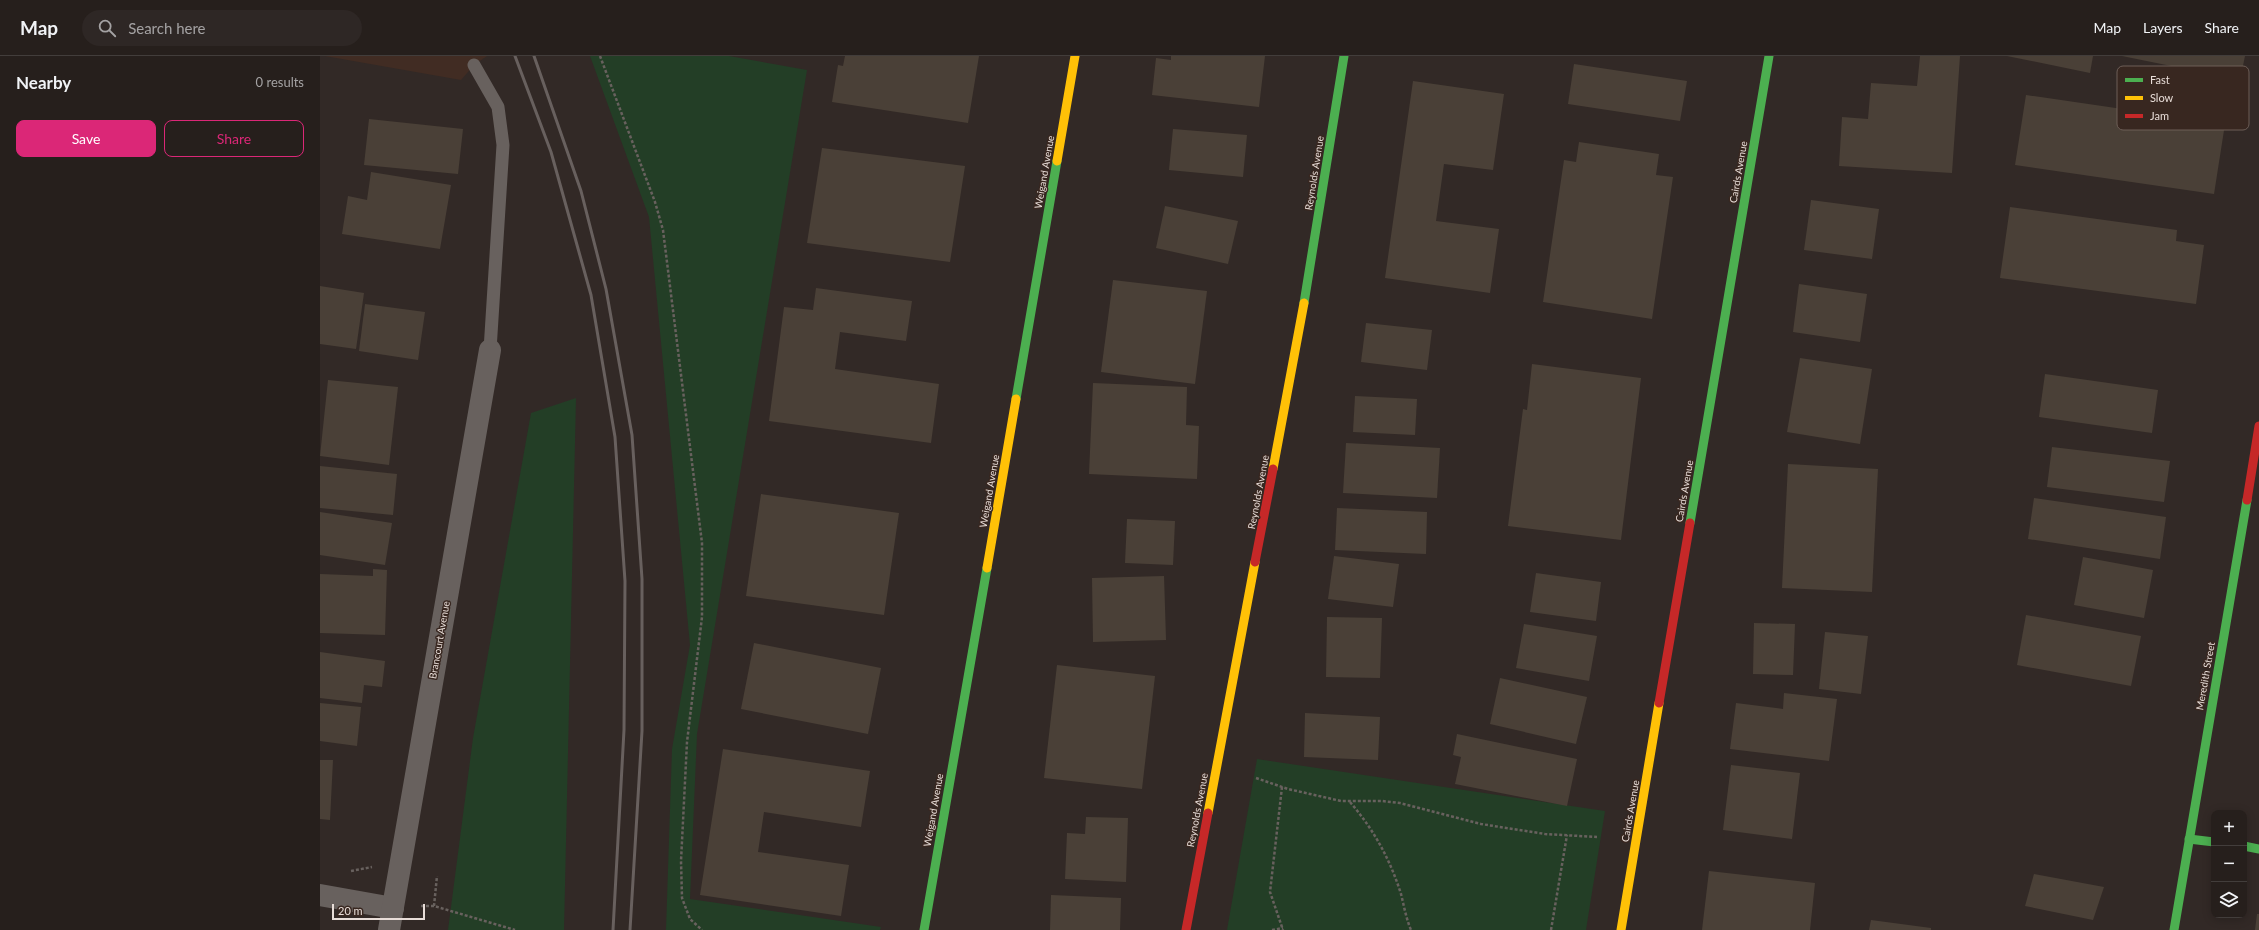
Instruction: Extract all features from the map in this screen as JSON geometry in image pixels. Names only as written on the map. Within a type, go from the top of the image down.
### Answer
[{"type":"street","name":"Weigand Avenue","points":[[924,930],[1075,56]]},
{"type":"street","name":"Reynolds Avenue","points":[[1186,930],[1300,325],[1344,56]]},
{"type":"street","name":"Cairds Avenue","points":[[1621,930],[1769,56]]},
{"type":"street","name":"Brancourt Avenue","points":[[389,930],[490,350]]},
{"type":"street","name":"Meredith Street","points":[[2174,930],[2259,426]]},
{"type":"street","points":[[2189,839],[2211,842]]},
{"type":"street","points":[[2247,847],[2259,849]]},
{"type":"street","points":[[320,895],[393,908]]},
{"type":"lane","points":[[474,65],[498,107],[503,144],[490,350]]},
{"type":"path","points":[[600,56],[655,202],[663,230],[702,543],[702,617],[687,742],[682,861],[682,898],[690,919],[702,930]]},
{"type":"path","points":[[1256,778],[1282,787],[1349,802],[1382,801],[1400,803],[1481,824],[1567,835],[1597,837]]},
{"type":"path","points":[[1272,930],[1283,929],[1270,892],[1282,787]]},
{"type":"path","points":[[1349,802],[1368,823],[1392,867],[1411,930]]},
{"type":"path","points":[[1551,930],[1567,835]]},
{"type":"path","points":[[434,906],[437,876]]},
{"type":"path","points":[[393,908],[434,906],[515,930]]},
{"type":"shaded area","points":[[325,56],[487,56],[474,65],[461,80]]},
{"type":"green space","points":[[590,56],[729,56],[807,70],[697,734],[690,899],[881,927],[880,930],[666,930],[672,749],[690,645],[649,217]]},
{"type":"green space","points":[[576,398],[564,930],[448,930],[473,738],[531,413]]},
{"type":"green space","points":[[1257,759],[1605,811],[1586,930],[1227,930]]},
{"type":"building","points":[[845,56],[979,56],[968,123],[832,102],[838,65],[843,66]]},
{"type":"building","points":[[1171,56],[1265,56],[1259,107],[1152,95],[1156,58],[1171,60]]},
{"type":"building","points":[[1920,56],[1960,56],[1952,173],[1839,166],[1842,117],[1868,119],[1871,83],[1917,86]]},
{"type":"building","points":[[2007,56],[2093,56],[2090,73]]},
{"type":"building","points":[[2122,56],[2245,56],[2243,66],[2171,66]]},
{"type":"building","points":[[1574,64],[1687,81],[1680,121],[1568,104]]},
{"type":"building","points":[[1413,81],[1504,94],[1493,170],[1444,164],[1436,221],[1499,229],[1490,293],[1385,278]]},
{"type":"building","points":[[2026,95],[2117,108],[2117,130],[2224,130],[2214,194],[2015,165]]},
{"type":"building","points":[[369,119],[463,129],[458,174],[364,165]]},
{"type":"building","points":[[1173,129],[1247,135],[1243,177],[1169,170]]},
{"type":"building","points":[[1579,142],[1659,154],[1656,175],[1673,177],[1652,319],[1543,302],[1564,160],[1576,162]]},
{"type":"building","points":[[822,148],[965,166],[950,262],[807,243]]},
{"type":"building","points":[[371,172],[451,185],[440,249],[342,234],[348,196],[367,200]]},
{"type":"building","points":[[1811,200],[1879,209],[1872,259],[1804,250]]},
{"type":"building","points":[[1165,206],[1238,221],[1228,264],[1156,248]]},
{"type":"building","points":[[2010,207],[2177,230],[2176,241],[2204,245],[2196,304],[2000,278]]},
{"type":"building","points":[[1113,280],[1207,291],[1195,384],[1101,372]]},
{"type":"building","points":[[1799,284],[1867,294],[1860,342],[1793,332]]},
{"type":"building","points":[[320,286],[364,293],[356,349],[320,344]]},
{"type":"building","points":[[816,288],[912,301],[906,341],[840,332],[835,369],[939,384],[931,443],[769,421],[784,307],[813,310]]},
{"type":"building","points":[[365,304],[425,312],[418,360],[359,351]]},
{"type":"building","points":[[1366,323],[1432,330],[1427,370],[1361,362]]},
{"type":"building","points":[[1800,358],[1872,369],[1860,444],[1787,432]]},
{"type":"building","points":[[1532,364],[1641,378],[1621,540],[1508,526],[1523,409],[1527,410]]},
{"type":"building","points":[[2045,374],[2158,390],[2152,433],[2039,417]]},
{"type":"building","points":[[328,380],[398,387],[389,465],[320,456]]},
{"type":"building","points":[[1093,383],[1187,387],[1186,425],[1199,426],[1197,479],[1089,474]]},
{"type":"building","points":[[1355,396],[1417,399],[1415,435],[1353,432]]},
{"type":"building","points":[[1346,443],[1440,448],[1437,498],[1343,493]]},
{"type":"building","points":[[2052,447],[2170,461],[2164,502],[2047,487]]},
{"type":"building","points":[[1788,464],[1878,469],[1872,592],[1782,588]]},
{"type":"building","points":[[320,466],[397,474],[393,515],[320,508]]},
{"type":"building","points":[[761,494],[899,513],[884,615],[746,596]]},
{"type":"building","points":[[2034,498],[2166,517],[2160,559],[2028,539]]},
{"type":"building","points":[[1337,508],[1427,512],[1426,554],[1335,550]]},
{"type":"building","points":[[320,512],[392,523],[385,565],[320,555]]},
{"type":"building","points":[[1127,519],[1175,521],[1173,565],[1125,563]]},
{"type":"building","points":[[1334,556],[1399,564],[1393,607],[1328,599]]},
{"type":"building","points":[[2083,557],[2153,570],[2144,618],[2074,605]]},
{"type":"building","points":[[373,569],[387,570],[385,635],[320,633],[320,574],[373,576]]},
{"type":"building","points":[[1536,573],[1601,582],[1596,621],[1530,612]]},
{"type":"building","points":[[1164,576],[1166,640],[1093,642],[1092,578]]},
{"type":"building","points":[[2026,615],[2141,636],[2131,686],[2017,665]]},
{"type":"building","points":[[1327,617],[1382,618],[1380,678],[1326,677]]},
{"type":"building","points":[[1754,623],[1795,624],[1793,675],[1753,674]]},
{"type":"building","points":[[1524,624],[1597,636],[1589,681],[1516,668]]},
{"type":"building","points":[[1825,632],[1868,636],[1861,694],[1819,689]]},
{"type":"building","points":[[754,643],[881,668],[868,734],[741,709]]},
{"type":"building","points":[[320,652],[385,661],[382,687],[364,685],[362,703],[320,698]]},
{"type":"building","points":[[1057,665],[1155,676],[1142,789],[1044,778]]},
{"type":"building","points":[[1500,678],[1587,697],[1576,744],[1490,724]]},
{"type":"building","points":[[1784,693],[1837,699],[1829,761],[1730,749],[1736,703],[1783,709]]},
{"type":"building","points":[[320,703],[361,707],[357,746],[320,741]]},
{"type":"building","points":[[1305,713],[1380,717],[1378,760],[1304,757]]},
{"type":"building","points":[[1457,734],[1577,759],[1567,806],[1455,784],[1461,757],[1453,755]]},
{"type":"building","points":[[723,749],[870,771],[861,827],[764,812],[758,852],[849,865],[841,916],[700,895]]},
{"type":"building","points":[[320,760],[333,760],[330,820],[320,819]]},
{"type":"building","points":[[1731,765],[1800,773],[1792,839],[1723,830]]},
{"type":"building","points":[[1086,817],[1128,818],[1126,882],[1065,879],[1067,833],[1085,834]]},
{"type":"building","points":[[1709,871],[1815,883],[1810,930],[1702,930]]},
{"type":"building","points":[[2034,874],[2104,887],[2093,920],[2025,906]]},
{"type":"building","points":[[1051,895],[1121,898],[1120,930],[1050,930]]},
{"type":"building","points":[[2257,914],[2259,914],[2259,930],[2255,930]]},
{"type":"building","points":[[1871,920],[1931,928],[1931,930],[1869,930]]},
{"type":"railway","points":[[515,56],[551,152],[591,295],[615,437],[625,581],[624,730],[613,930]]},
{"type":"railway","points":[[534,56],[581,191],[606,289],[632,435],[642,579],[642,731],[630,930]]},
{"type":"traffic: fast","points":[[1304,303],[1344,56]]},
{"type":"traffic: fast","points":[[1690,523],[1769,56]]},
{"type":"traffic: fast","points":[[1016,399],[1057,161]]},
{"type":"traffic: fast","points":[[2174,930],[2247,500]]},
{"type":"traffic: fast","points":[[924,930],[987,568]]},
{"type":"traffic: fast","points":[[2189,839],[2211,842]]},
{"type":"traffic: fast","points":[[2247,847],[2259,849]]},
{"type":"traffic: slow","points":[[1057,161],[1075,56]]},
{"type":"traffic: slow","points":[[1273,469],[1304,303]]},
{"type":"traffic: slow","points":[[987,568],[1016,399]]},
{"type":"traffic: slow","points":[[1208,813],[1255,562]]},
{"type":"traffic: slow","points":[[1621,930],[1659,703]]},
{"type":"traffic: jam","points":[[2247,500],[2259,426]]},
{"type":"traffic: jam","points":[[1255,562],[1273,469]]},
{"type":"traffic: jam","points":[[1659,703],[1690,523]]},
{"type":"traffic: jam","points":[[1186,930],[1208,813]]}]
